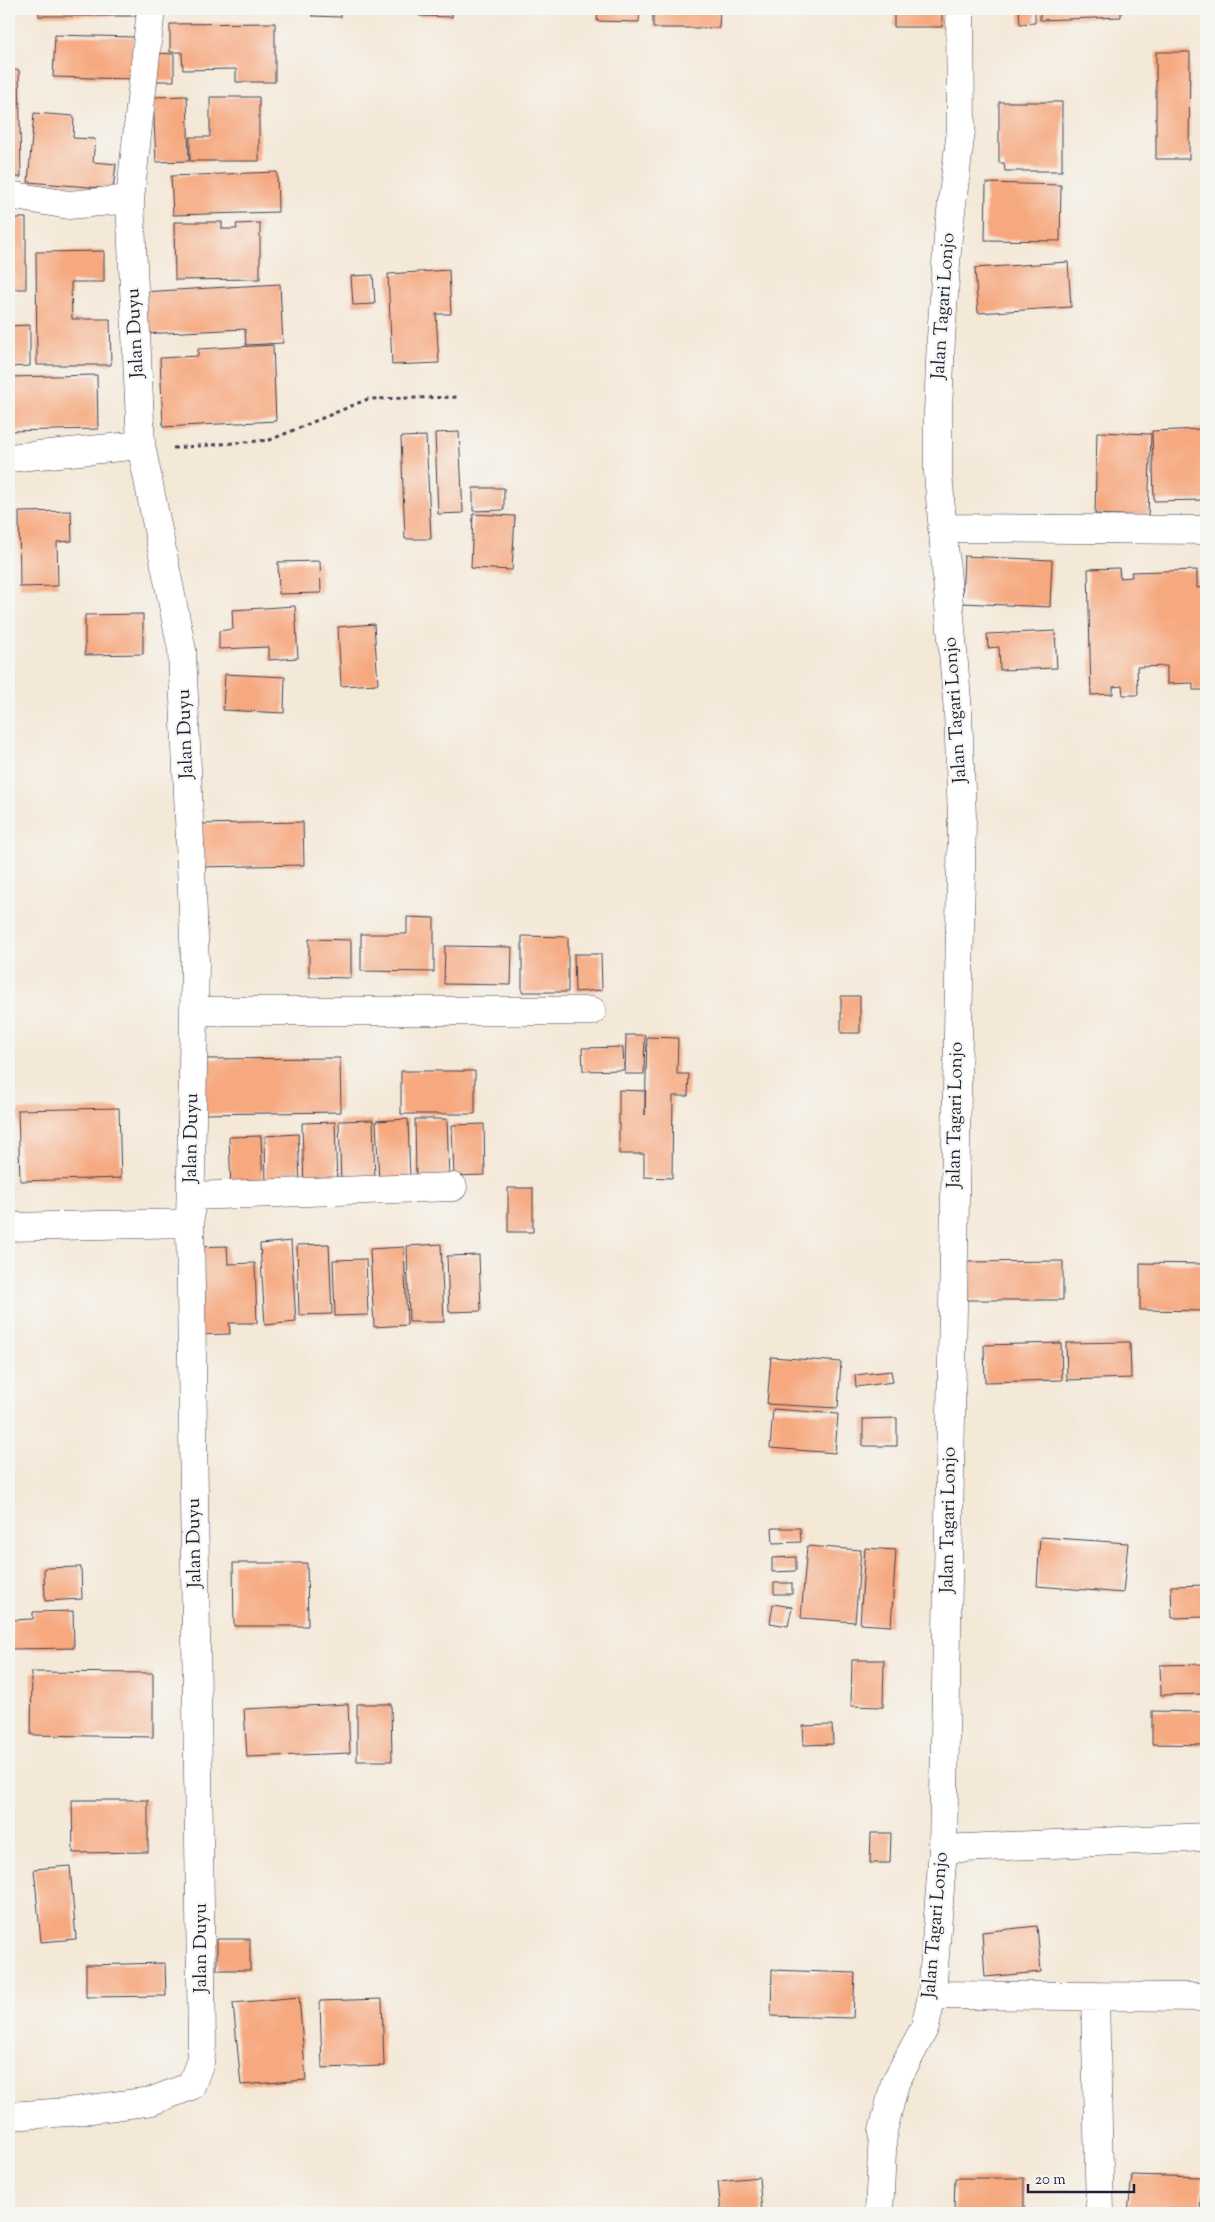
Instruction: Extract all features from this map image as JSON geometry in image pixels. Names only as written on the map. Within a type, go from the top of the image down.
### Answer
[{"type":"street","name":"Jalan Duyu","points":[[9,2116],[68,2112],[152,2101],[191,2086],[200,2062],[202,2045],[200,2031],[201,1910],[190,1223],[195,962],[182,650],[142,449],[130,199],[151,9]]},
{"type":"street","name":"Jalan Tagari Lonjo","points":[[879,2213],[883,2131],[895,2083],[925,2027],[932,1995],[943,1849],[962,818],[958,712],[938,473],[938,404],[948,236],[961,130],[960,9]]},
{"type":"street","points":[[9,195],[69,205],[130,199]]},
{"type":"street","points":[[9,458],[142,449]]},
{"type":"street","points":[[942,528],[1206,530]]},
{"type":"street","points":[[195,1011],[592,1011]]},
{"type":"street","points":[[191,1196],[453,1187]]},
{"type":"street","points":[[9,1227],[190,1223]]},
{"type":"street","points":[[943,1849],[1206,1837]]},
{"type":"street","points":[[932,1995],[1206,1997]]},
{"type":"street","points":[[1095,1996],[1100,2213]]},
{"type":"path","points":[[142,449],[270,440],[368,399],[459,397]]},
{"type":"building","points":[[39,9],[136,9],[136,16],[39,16]]},
{"type":"building","points":[[312,9],[341,9],[341,17],[312,16]]},
{"type":"building","points":[[420,9],[452,9],[452,17],[419,16]]},
{"type":"building","points":[[598,9],[640,9],[639,22],[597,21]]},
{"type":"building","points":[[653,9],[720,9],[719,28],[653,28]]},
{"type":"building","points":[[894,9],[942,9],[942,27],[894,27]]},
{"type":"building","points":[[1019,9],[1035,9],[1035,23],[1020,24]]},
{"type":"building","points":[[1040,9],[1121,9],[1121,17],[1040,20]]},
{"type":"building","points":[[275,23],[275,82],[236,82],[236,69],[183,70],[182,52],[170,52],[170,24]]},
{"type":"building","points":[[55,35],[134,37],[133,79],[53,77]]},
{"type":"building","points":[[1156,52],[1190,52],[1189,159],[1156,159]]},
{"type":"building","points":[[154,53],[174,54],[174,81],[153,81]]},
{"type":"building","points":[[9,70],[19,70],[21,177],[9,177]]},
{"type":"building","points":[[187,96],[189,161],[156,162],[153,97]]},
{"type":"building","points":[[210,97],[259,97],[259,161],[190,161],[190,137],[210,137]]},
{"type":"building","points":[[999,102],[1062,102],[1062,171],[1005,171],[1004,163],[999,163]]},
{"type":"building","points":[[34,113],[74,116],[73,138],[95,139],[93,162],[116,164],[113,189],[28,182]]},
{"type":"building","points":[[277,172],[278,212],[173,215],[171,176]]},
{"type":"building","points":[[986,183],[1061,185],[1060,241],[985,240]]},
{"type":"building","points":[[9,218],[26,218],[26,289],[9,289]]},
{"type":"building","points":[[174,222],[222,222],[222,229],[237,229],[236,224],[260,223],[260,279],[175,280]]},
{"type":"building","points":[[104,251],[104,282],[71,282],[72,319],[110,319],[111,365],[37,365],[36,252]]},
{"type":"building","points":[[1068,262],[1071,307],[978,313],[975,268]]},
{"type":"building","points":[[449,270],[451,314],[436,314],[439,363],[392,365],[388,274]]},
{"type":"building","points":[[373,275],[375,304],[353,305],[351,276]]},
{"type":"building","points":[[280,284],[283,343],[246,345],[245,329],[143,334],[141,292]]},
{"type":"building","points":[[30,325],[30,366],[9,367],[9,326]]},
{"type":"building","points":[[273,345],[276,421],[163,427],[160,358],[198,356],[198,349]]},
{"type":"building","points":[[97,375],[98,429],[9,431],[9,377]]},
{"type":"building","points":[[1204,429],[1206,500],[1154,501],[1152,431]]},
{"type":"building","points":[[459,432],[463,513],[438,514],[435,433]]},
{"type":"building","points":[[1097,432],[1151,434],[1148,516],[1095,514]]},
{"type":"building","points":[[426,436],[431,539],[405,539],[401,437]]},
{"type":"building","points":[[473,488],[504,488],[504,510],[473,511]]},
{"type":"building","points":[[71,511],[72,541],[57,542],[58,586],[20,587],[19,512]]},
{"type":"building","points":[[473,514],[515,516],[512,570],[471,568]]},
{"type":"building","points":[[964,556],[1052,560],[1050,607],[962,603]]},
{"type":"building","points":[[320,561],[321,593],[279,594],[278,562]]},
{"type":"building","points":[[1119,568],[1120,578],[1132,577],[1131,572],[1197,570],[1197,588],[1204,587],[1204,574],[1206,574],[1206,690],[1193,690],[1193,683],[1167,684],[1167,666],[1137,667],[1138,695],[1123,695],[1122,686],[1113,687],[1113,694],[1091,695],[1088,569]]},
{"type":"building","points":[[295,606],[298,658],[269,660],[269,647],[219,649],[219,631],[233,629],[232,610]]},
{"type":"building","points":[[143,614],[143,654],[85,655],[85,615]]},
{"type":"building","points":[[374,624],[378,684],[341,686],[338,627]]},
{"type":"building","points":[[1055,631],[1057,668],[1000,670],[999,647],[988,648],[987,634]]},
{"type":"building","points":[[225,674],[285,677],[284,713],[223,710]]},
{"type":"building","points":[[303,822],[304,865],[199,867],[199,824]]},
{"type":"building","points":[[407,917],[434,918],[434,972],[361,971],[361,934],[407,934]]},
{"type":"building","points":[[522,936],[568,937],[568,992],[522,992]]},
{"type":"building","points":[[309,939],[351,940],[351,978],[309,977]]},
{"type":"building","points":[[445,946],[512,947],[511,985],[444,984]]},
{"type":"building","points":[[574,954],[601,954],[602,990],[575,992]]},
{"type":"building","points":[[841,996],[860,996],[860,1033],[841,1033]]},
{"type":"building","points":[[626,1035],[645,1035],[644,1074],[625,1074]]},
{"type":"building","points":[[647,1037],[678,1038],[677,1074],[689,1074],[688,1096],[673,1096],[672,1178],[644,1177],[644,1154],[619,1154],[619,1090],[645,1091],[645,1115]]},
{"type":"building","points":[[623,1047],[624,1070],[583,1071],[582,1048]]},
{"type":"building","points":[[340,1058],[341,1112],[202,1114],[202,1059]]},
{"type":"building","points":[[401,1071],[475,1071],[475,1114],[401,1114]]},
{"type":"building","points":[[119,1108],[121,1178],[20,1181],[18,1110]]},
{"type":"building","points":[[408,1119],[410,1179],[379,1181],[376,1121]]},
{"type":"building","points":[[415,1119],[447,1119],[449,1178],[416,1178]]},
{"type":"building","points":[[373,1120],[375,1181],[341,1182],[339,1121]]},
{"type":"building","points":[[335,1122],[337,1186],[304,1187],[302,1123]]},
{"type":"building","points":[[484,1124],[485,1175],[454,1176],[452,1125]]},
{"type":"building","points":[[298,1134],[300,1185],[266,1187],[265,1136]]},
{"type":"building","points":[[261,1136],[263,1190],[231,1191],[229,1137]]},
{"type":"building","points":[[508,1188],[533,1188],[533,1232],[508,1232]]},
{"type":"building","points":[[291,1241],[296,1322],[265,1325],[260,1244]]},
{"type":"building","points":[[329,1244],[332,1314],[299,1315],[297,1245]]},
{"type":"building","points":[[441,1244],[444,1322],[409,1322],[407,1246]]},
{"type":"building","points":[[227,1246],[228,1264],[255,1263],[257,1323],[229,1323],[230,1334],[195,1335],[192,1247]]},
{"type":"building","points":[[404,1247],[407,1325],[374,1327],[370,1249]]},
{"type":"building","points":[[479,1255],[481,1311],[449,1312],[447,1256]]},
{"type":"building","points":[[366,1259],[368,1315],[335,1316],[333,1260]]},
{"type":"building","points":[[1063,1261],[1063,1300],[962,1300],[962,1262]]},
{"type":"building","points":[[1140,1263],[1206,1264],[1206,1311],[1140,1310]]},
{"type":"building","points":[[1130,1342],[1131,1378],[1067,1380],[1066,1343]]},
{"type":"building","points":[[1061,1343],[1062,1380],[985,1382],[984,1345]]},
{"type":"building","points":[[771,1357],[841,1362],[838,1408],[767,1404]]},
{"type":"building","points":[[891,1371],[893,1382],[856,1387],[855,1375]]},
{"type":"building","points":[[773,1409],[838,1414],[835,1453],[770,1448]]},
{"type":"building","points":[[897,1418],[897,1446],[863,1446],[863,1419]]},
{"type":"building","points":[[772,1528],[800,1528],[801,1542],[773,1543]]},
{"type":"building","points":[[1040,1537],[1128,1543],[1123,1593],[1037,1586]]},
{"type":"building","points":[[807,1546],[861,1550],[855,1622],[801,1618]]},
{"type":"building","points":[[865,1548],[896,1550],[891,1626],[860,1624]]},
{"type":"building","points":[[796,1557],[796,1571],[772,1572],[772,1558]]},
{"type":"building","points":[[233,1563],[307,1563],[308,1626],[234,1626]]},
{"type":"building","points":[[81,1567],[82,1599],[45,1601],[44,1568]]},
{"type":"building","points":[[774,1583],[792,1583],[792,1594],[774,1594]]},
{"type":"building","points":[[1206,1585],[1206,1617],[1172,1618],[1171,1586]]},
{"type":"building","points":[[773,1604],[792,1607],[788,1626],[770,1623]]},
{"type":"building","points":[[73,1611],[74,1648],[12,1649],[12,1620],[33,1619],[33,1612]]},
{"type":"building","points":[[852,1660],[884,1660],[883,1707],[851,1706]]},
{"type":"building","points":[[1206,1664],[1206,1694],[1161,1695],[1160,1665]]},
{"type":"building","points":[[32,1672],[153,1673],[153,1737],[31,1735]]},
{"type":"building","points":[[348,1704],[350,1753],[247,1757],[244,1709]]},
{"type":"building","points":[[357,1704],[391,1704],[392,1761],[357,1761]]},
{"type":"building","points":[[1152,1711],[1206,1712],[1206,1745],[1152,1744]]},
{"type":"building","points":[[832,1725],[833,1744],[804,1745],[803,1726]]},
{"type":"building","points":[[72,1800],[148,1800],[148,1852],[73,1853]]},
{"type":"building","points":[[871,1833],[891,1833],[890,1863],[870,1863]]},
{"type":"building","points":[[70,1866],[76,1939],[41,1942],[34,1869]]},
{"type":"building","points":[[1037,1926],[1041,1972],[985,1977],[982,1932]]},
{"type":"building","points":[[217,1939],[250,1939],[250,1970],[217,1970]]},
{"type":"building","points":[[165,1963],[166,1996],[86,1997],[86,1965]]},
{"type":"building","points":[[772,1970],[855,1973],[853,2018],[771,2016]]},
{"type":"building","points":[[299,1997],[306,2080],[241,2085],[233,2003]]},
{"type":"building","points":[[382,1999],[384,2066],[322,2068],[320,2001]]},
{"type":"building","points":[[1132,2175],[1202,2177],[1200,2213],[1128,2213]]},
{"type":"building","points":[[759,2177],[762,2213],[721,2213],[718,2181]]},
{"type":"building","points":[[955,2178],[1024,2178],[1024,2213],[954,2213]]},
{"type":"building","points":[[899,2208],[918,2213],[898,2213]]}]
